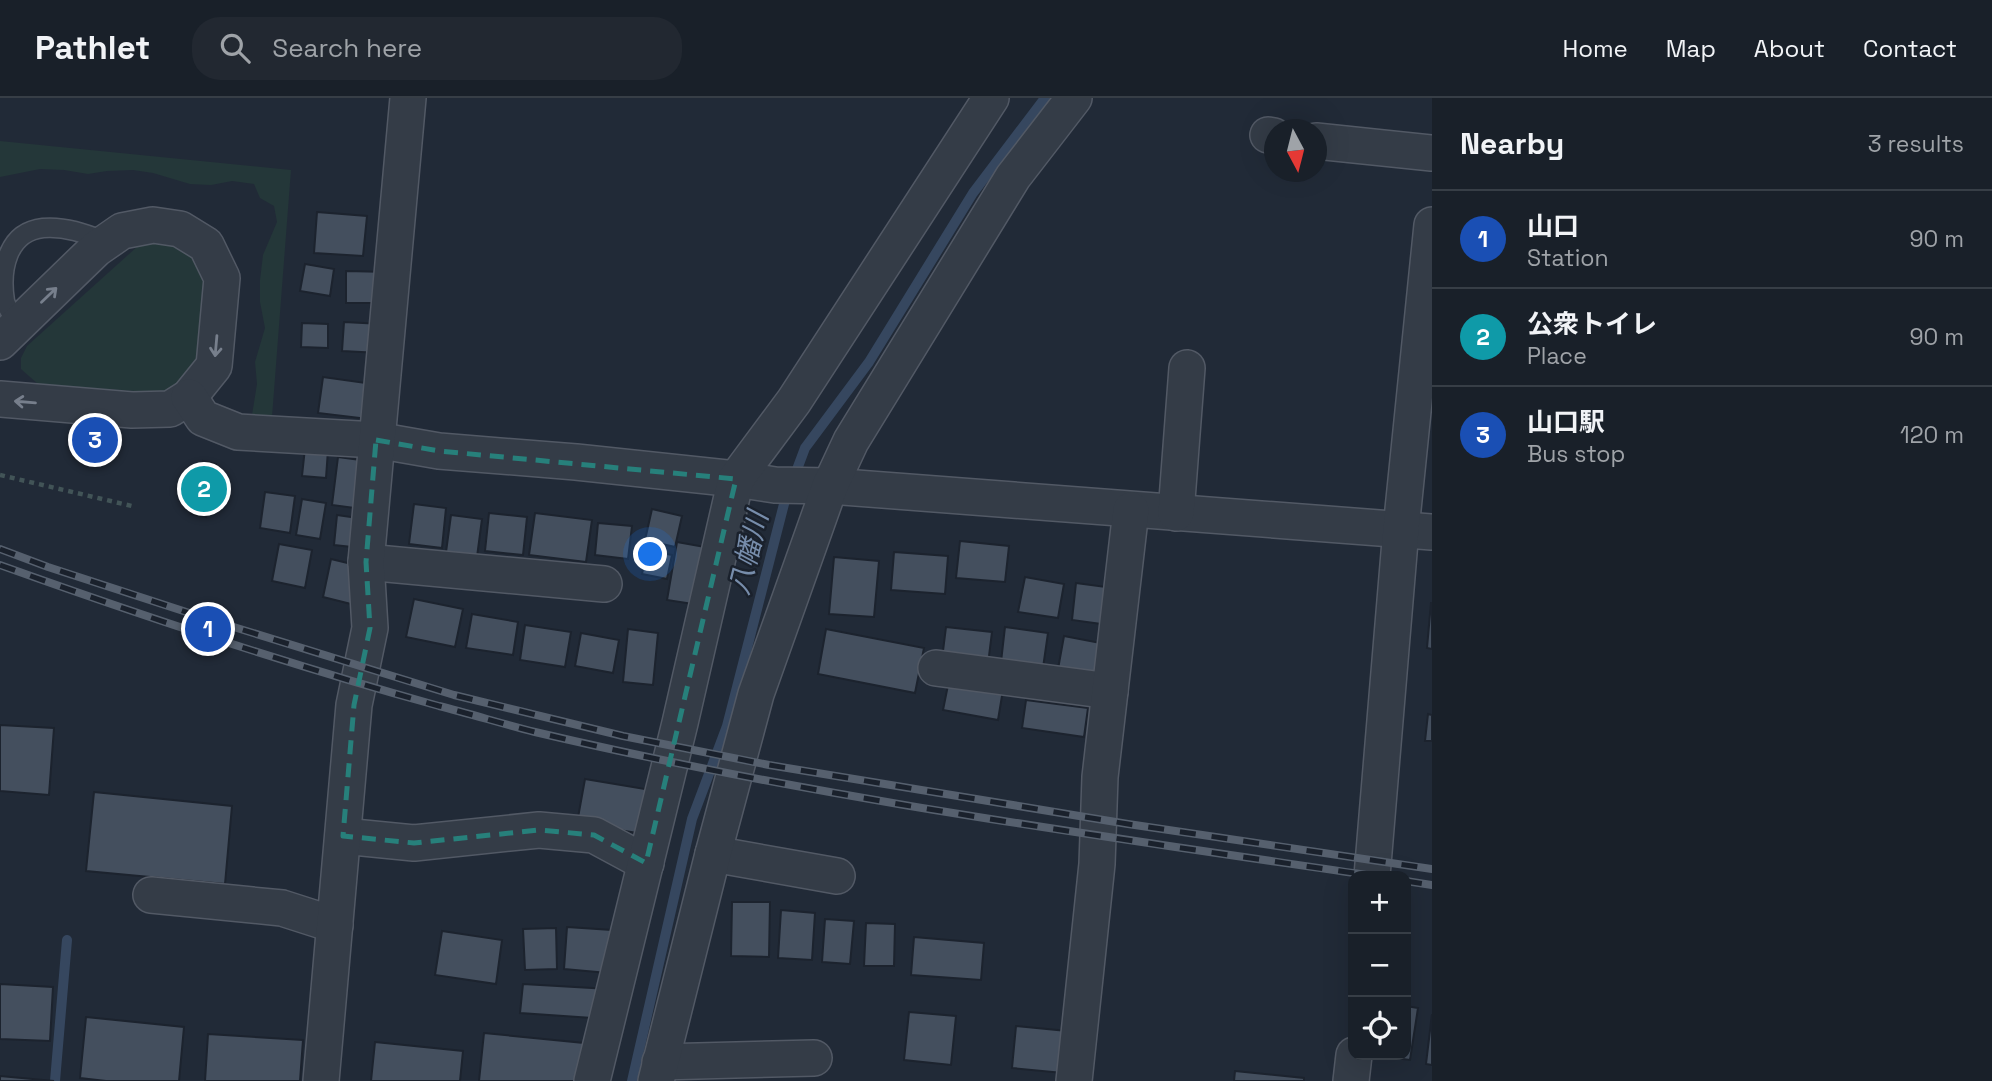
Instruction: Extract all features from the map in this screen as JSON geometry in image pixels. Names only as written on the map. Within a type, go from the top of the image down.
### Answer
[{"type":"street","points":[[321,1081],[354,705],[370,628],[366,562],[408,98]]},
{"type":"street","points":[[592,1081],[736,479],[794,401],[991,98]]},
{"type":"street","points":[[814,1058],[658,1072],[756,694],[821,486],[851,442],[1013,177],[1074,98]]},
{"type":"street","points":[[1327,142],[1432,153]]},
{"type":"street","points":[[0,400],[132,410],[170,409],[190,397],[214,366],[222,278],[206,245],[180,229],[153,225],[122,231],[96,249],[9,333]]},
{"type":"street","points":[[1373,871],[1417,530],[1432,225]]},
{"type":"street","points":[[1175,513],[1187,368]]},
{"type":"street","points":[[190,397],[203,418],[238,432],[376,440],[439,451],[576,462],[775,485],[821,486],[1417,530]]},
{"type":"street","points":[[1074,1081],[1097,864],[1100,777],[1132,510]]},
{"type":"street","points":[[366,562],[604,584]]},
{"type":"street","points":[[936,668],[1110,691]]},
{"type":"street","points":[[343,836],[414,843],[539,831],[594,835],[646,863]]},
{"type":"street","points":[[713,854],[837,876]]},
{"type":"street","points":[[151,895],[282,908],[335,925]]},
{"type":"street","points":[[1351,1081],[1353,1060]]},
{"type":"lane","points":[[9,333],[1,277],[6,255],[19,237],[41,228],[61,228],[107,242]]},
{"type":"path","points":[[0,475],[132,506]]},
{"type":"highlighted area","points":[[376,440],[439,451],[736,479],[646,863],[594,835],[539,830],[414,843],[343,836],[354,705],[370,628],[366,562]]},
{"type":"shaded area","points":[[0,141],[291,170],[272,417],[252,415],[257,384],[255,362],[265,328],[260,302],[263,255],[277,222],[274,206],[260,198],[254,184],[232,181],[211,185],[190,184],[133,170],[88,174],[40,169],[0,177]]},
{"type":"shaded area","points":[[151,240],[169,240],[197,258],[206,276],[200,360],[177,390],[147,392],[38,384],[21,369],[21,358],[27,346],[138,246]]},
{"type":"building","points":[[317,212],[367,216],[363,256],[314,253]]},
{"type":"building","points":[[305,264],[334,269],[330,296],[300,291]]},
{"type":"building","points":[[346,271],[389,272],[388,303],[346,303]]},
{"type":"building","points":[[344,322],[382,324],[380,353],[342,351]]},
{"type":"building","points":[[302,323],[328,324],[328,348],[301,347]]},
{"type":"building","points":[[323,377],[373,384],[368,419],[318,413]]},
{"type":"building","points":[[305,448],[328,450],[326,478],[302,476]]},
{"type":"building","points":[[338,457],[368,461],[362,509],[332,505]]},
{"type":"building","points":[[203,461],[216,464],[206,517],[191,514]]},
{"type":"building","points":[[265,492],[295,496],[290,533],[260,528]]},
{"type":"building","points":[[302,499],[326,503],[320,539],[296,535]]},
{"type":"building","points":[[414,504],[446,508],[442,548],[409,544]]},
{"type":"building","points":[[652,509],[682,516],[675,547],[645,540]]},
{"type":"building","points":[[489,513],[527,517],[523,555],[485,551]]},
{"type":"building","points":[[535,513],[592,520],[586,562],[529,555]]},
{"type":"building","points":[[337,515],[365,519],[361,548],[334,545]]},
{"type":"building","points":[[451,515],[482,519],[477,557],[446,552]]},
{"type":"building","points":[[598,523],[632,526],[628,559],[595,555]]},
{"type":"building","points":[[960,541],[1009,546],[1005,582],[956,578]]},
{"type":"building","points":[[677,542],[716,549],[706,606],[667,600]]},
{"type":"building","points":[[279,544],[312,550],[305,588],[272,581]]},
{"type":"building","points":[[647,550],[672,555],[667,579],[642,574]]},
{"type":"building","points":[[894,552],[948,556],[945,594],[891,590]]},
{"type":"building","points":[[834,557],[879,561],[874,617],[829,614]]},
{"type":"building","points":[[331,559],[360,566],[351,604],[323,597]]},
{"type":"building","points":[[1025,577],[1064,584],[1058,618],[1018,612]]},
{"type":"building","points":[[1076,583],[1121,589],[1116,626],[1072,620]]},
{"type":"building","points":[[414,599],[463,609],[455,647],[406,637]]},
{"type":"building","points":[[1432,603],[1432,649],[1427,648]]},
{"type":"building","points":[[472,614],[518,622],[513,655],[466,648]]},
{"type":"building","points":[[525,625],[571,632],[565,667],[520,660]]},
{"type":"building","points":[[946,627],[992,632],[988,664],[942,659]]},
{"type":"building","points":[[1005,627],[1048,633],[1043,668],[1001,662]]},
{"type":"building","points":[[628,629],[658,633],[653,685],[623,682]]},
{"type":"building","points":[[826,629],[924,648],[915,693],[818,674]]},
{"type":"building","points":[[581,633],[619,640],[613,673],[575,666]]},
{"type":"building","points":[[1064,636],[1111,645],[1105,678],[1058,669]]},
{"type":"building","points":[[949,680],[1003,690],[998,720],[943,710]]},
{"type":"building","points":[[1026,700],[1088,708],[1084,737],[1022,728]]},
{"type":"building","points":[[1428,714],[1432,715],[1432,741],[1425,741]]},
{"type":"building","points":[[0,725],[54,728],[49,795],[0,791]]},
{"type":"building","points":[[585,779],[657,791],[649,835],[577,823]]},
{"type":"building","points":[[94,792],[232,806],[225,884],[86,871]]},
{"type":"building","points":[[732,902],[770,902],[769,957],[731,956]]},
{"type":"building","points":[[781,910],[815,913],[812,960],[778,958]]},
{"type":"building","points":[[825,919],[854,921],[850,964],[822,962]]},
{"type":"building","points":[[866,923],[895,924],[894,966],[864,966]]},
{"type":"building","points":[[567,927],[612,930],[608,973],[564,969]]},
{"type":"building","points":[[556,928],[557,969],[525,970],[523,929]]},
{"type":"building","points":[[442,931],[502,940],[496,984],[435,975]]},
{"type":"building","points":[[914,937],[984,943],[981,980],[911,975]]},
{"type":"building","points":[[0,984],[53,987],[50,1041],[0,1039]]},
{"type":"building","points":[[523,984],[609,989],[607,1019],[520,1013]]},
{"type":"building","points":[[1411,1007],[1418,1008],[1411,1054]]},
{"type":"building","points":[[909,1012],[956,1016],[951,1065],[904,1060]]},
{"type":"building","points":[[1432,1014],[1432,1065],[1426,1064]]},
{"type":"building","points":[[86,1017],[184,1027],[179,1081],[106,1081],[80,1078]]},
{"type":"building","points":[[1016,1026],[1067,1031],[1063,1073],[1012,1068]]},
{"type":"building","points":[[484,1033],[584,1043],[580,1081],[479,1081]]},
{"type":"building","points":[[208,1034],[303,1040],[300,1081],[205,1081]]},
{"type":"building","points":[[375,1042],[463,1051],[460,1081],[371,1081]]},
{"type":"building","points":[[1235,1071],[1304,1078],[1304,1081],[1234,1081]]},
{"type":"building","points":[[0,1076],[54,1081],[0,1081]]},
{"type":"waterway","name":"八幡川","points":[[632,1081],[692,819],[727,726],[784,504],[805,448],[869,362],[973,193],[1045,98]]},
{"type":"waterway","points":[[55,1081],[67,940]]},
{"type":"railway","points":[[0,549],[211,620],[454,695],[623,736],[769,765],[1128,824],[1432,869]]},
{"type":"railway","points":[[0,565],[273,657],[535,732],[848,795],[1058,830],[1348,872]]},
{"type":"railway","points":[[1411,882],[1432,885]]},
{"type":"place","name":"山口駅","points":[[95,440]]},
{"type":"place","name":"公衆トイレ","points":[[204,489]]},
{"type":"place","name":"山口","points":[[208,629]]}]
